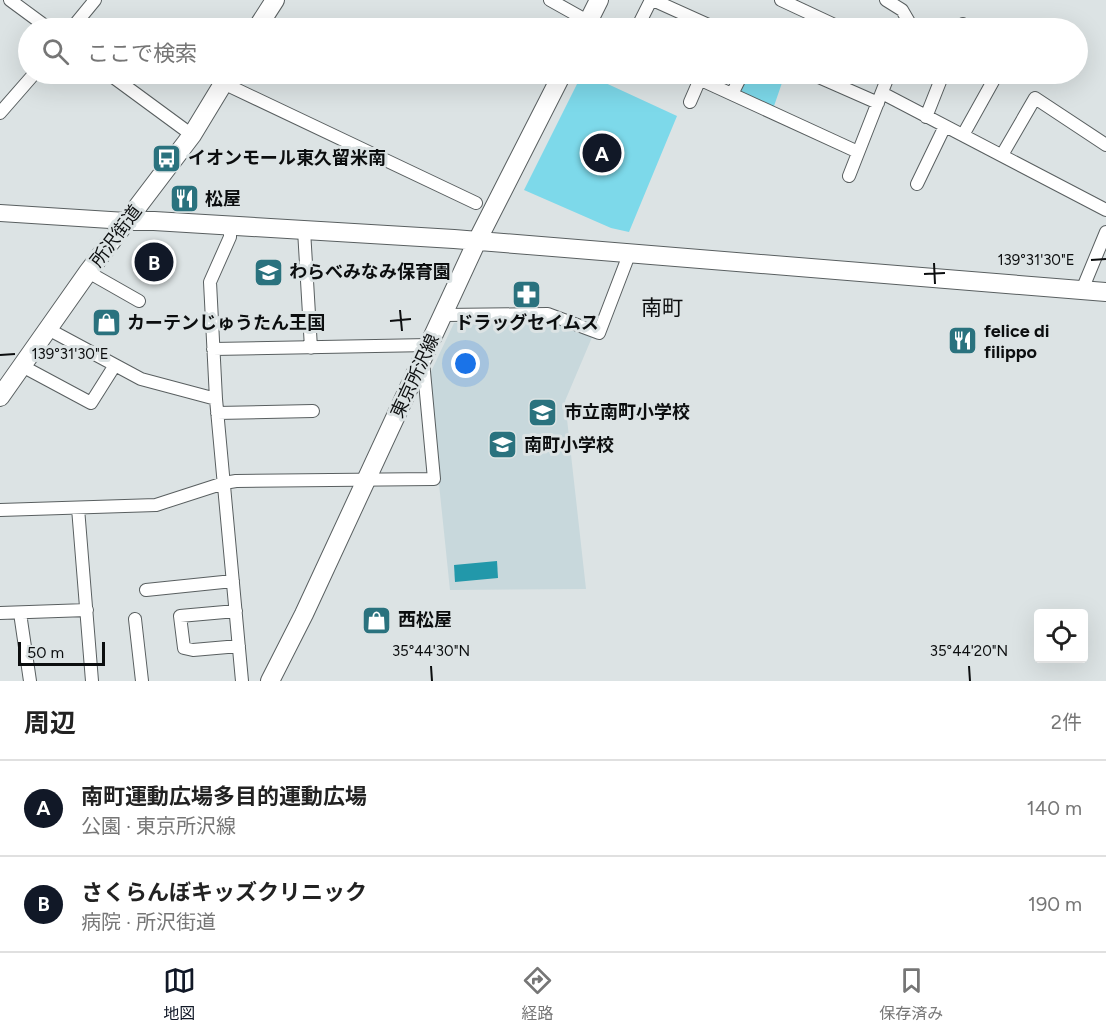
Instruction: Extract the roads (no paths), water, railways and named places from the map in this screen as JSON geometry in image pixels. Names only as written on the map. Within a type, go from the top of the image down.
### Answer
[{"type":"main road","points":[[263,18],[275,0]]},
{"type":"main road","points":[[593,18],[599,0]]},
{"type":"main road","name":"所沢街道","points":[[0,397],[88,272],[192,135],[222,84]]},
{"type":"main road","name":"東京所沢線","points":[[270,681],[304,614],[477,241],[557,84]]},
{"type":"main road","points":[[126,221],[230,225],[630,252],[1106,292]]},
{"type":"street","points":[[80,18],[95,0]]},
{"type":"street","points":[[550,0],[578,18]]},
{"type":"street","points":[[642,18],[652,0],[692,18]]},
{"type":"street","points":[[781,0],[818,18]]},
{"type":"street","points":[[886,0],[902,10],[907,18]]},
{"type":"street","points":[[16,2],[36,18]]},
{"type":"street","points":[[0,113],[25,84]]},
{"type":"street","points":[[123,84],[192,135]]},
{"type":"street","points":[[238,84],[476,203]]},
{"type":"street","points":[[690,102],[693,84]]},
{"type":"street","points":[[711,84],[858,152]]},
{"type":"street","points":[[732,94],[737,84]]},
{"type":"street","points":[[840,84],[945,126],[1106,210]]},
{"type":"street","points":[[849,176],[885,84]]},
{"type":"street","points":[[926,117],[939,84]]},
{"type":"street","points":[[963,135],[991,84]]},
{"type":"street","points":[[1002,155],[1035,98],[1106,145]]},
{"type":"street","points":[[917,184],[945,126]]},
{"type":"street","points":[[0,213],[126,221]]},
{"type":"street","points":[[230,225],[230,237],[210,282],[217,413],[242,681]]},
{"type":"street","points":[[304,230],[311,348]]},
{"type":"street","points":[[1082,290],[1106,232]]},
{"type":"street","points":[[444,315],[548,314],[599,333],[630,252]]},
{"type":"street","points":[[88,272],[139,302]]},
{"type":"street","points":[[48,329],[141,379],[216,399]]},
{"type":"street","points":[[0,510],[156,505],[224,483],[434,480],[426,352],[311,348],[213,349]]},
{"type":"street","points":[[22,366],[91,403],[115,365]]},
{"type":"street","points":[[217,413],[313,411]]},
{"type":"street","points":[[78,508],[93,681]]},
{"type":"street","points":[[146,590],[233,581]]},
{"type":"street","points":[[0,613],[87,610]]},
{"type":"street","points":[[236,611],[180,616],[184,648],[193,650],[239,646]]},
{"type":"street","points":[[20,613],[30,681]]},
{"type":"street","points":[[135,619],[142,681]]},
{"type":"place","name":"南町運動広場多目的運動広場","points":[[602,153]]},
{"type":"place","name":"イオンモール東久留米南","points":[[167,158]]},
{"type":"place","name":"松屋","points":[[184,199]]},
{"type":"place","name":"さくらんぼキッズクリニック","points":[[154,262]]},
{"type":"place","name":"わらべみなみ保育園","points":[[268,272]]},
{"type":"place","name":"ドラッグセイムス","points":[[527,294]]},
{"type":"place","name":"カーテンじゅうたん王国","points":[[106,323]]},
{"type":"place","name":"felice di filippo","points":[[963,341]]},
{"type":"place","name":"市立南町小学校","points":[[543,412]]},
{"type":"place","name":"南町小学校","points":[[503,445]]},
{"type":"place","name":"西松屋","points":[[377,620]]},
{"type":"district","name":"南町","points":[[662,308]]}]
